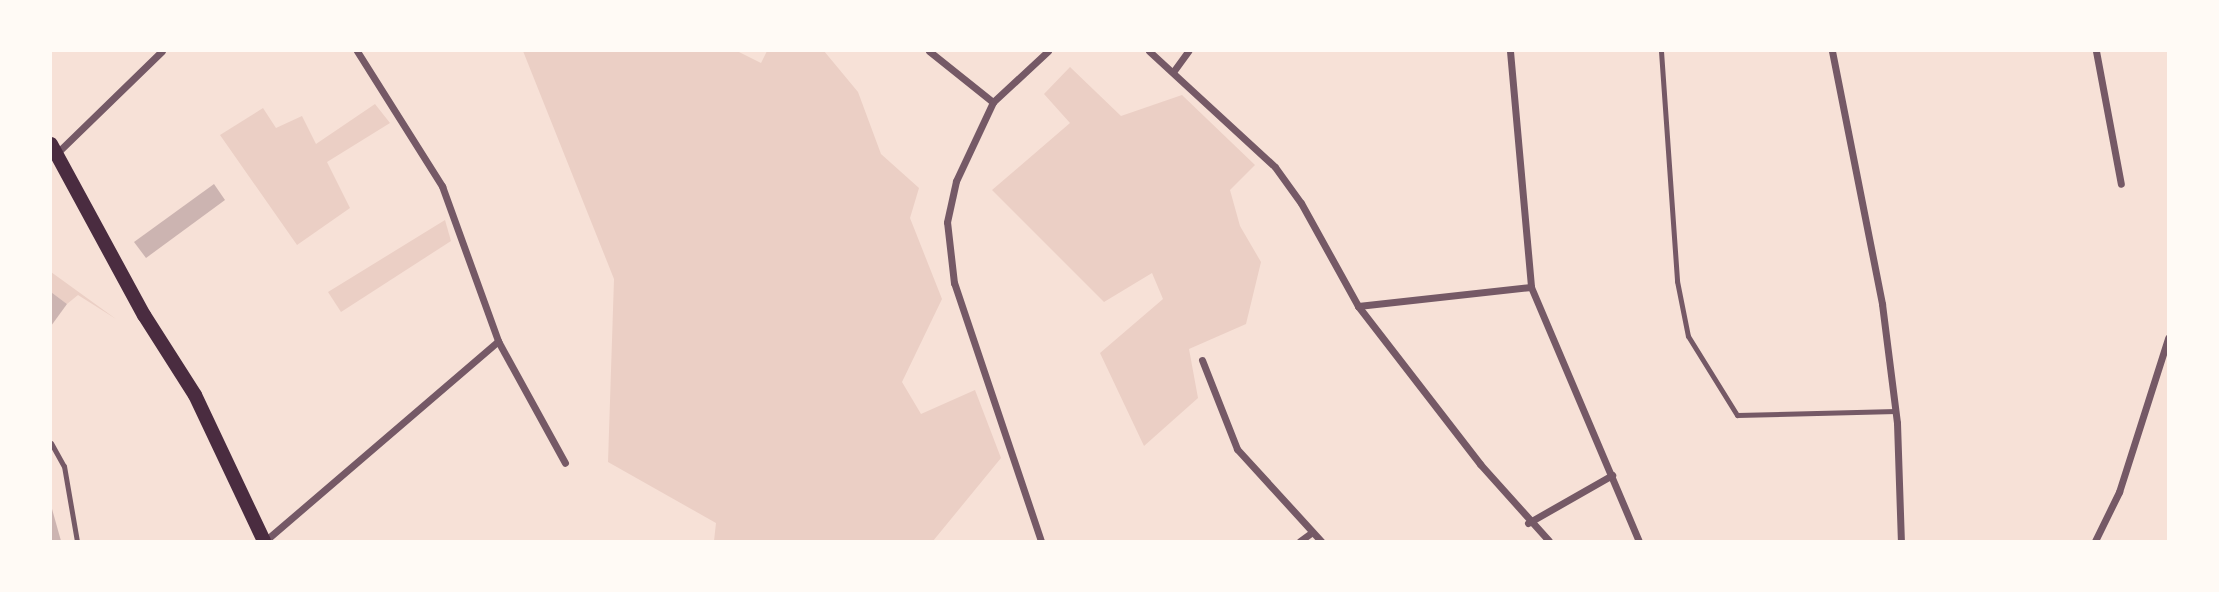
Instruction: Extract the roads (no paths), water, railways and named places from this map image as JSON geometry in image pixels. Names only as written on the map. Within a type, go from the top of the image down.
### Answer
[{"type":"main road","points":[[53,149],[201,406],[265,541]]},
{"type":"street","points":[[53,149],[162,51]]},
{"type":"street","points":[[358,51],[442,186],[498,341],[565,463]]},
{"type":"street","points":[[929,51],[993,102]]},
{"type":"street","points":[[1041,541],[954,283],[947,222],[956,181],[993,102],[1048,51]]},
{"type":"street","points":[[1149,51],[1275,167],[1301,203],[1358,306],[1528,523],[1549,541]]},
{"type":"street","points":[[1172,72],[1188,51]]},
{"type":"street","points":[[1510,51],[1531,287],[1639,541]]},
{"type":"street","points":[[1832,51],[1882,304],[1896,411],[1901,541]]},
{"type":"street","points":[[2096,51],[2121,184]]},
{"type":"street","points":[[1358,306],[1531,287]]},
{"type":"street","points":[[2095,541],[2119,492],[2168,338]]},
{"type":"street","points":[[265,541],[498,341]]},
{"type":"street","points":[[1202,360],[1237,449],[1321,541]]},
{"type":"street","points":[[1528,523],[1612,475]]},
{"type":"street","points":[[1300,541],[1311,533]]},
{"type":"lane","points":[[1661,51],[1682,308],[1688,335],[1737,415],[1896,411]]},
{"type":"lane","points":[[51,443],[64,466],[77,541]]}]
